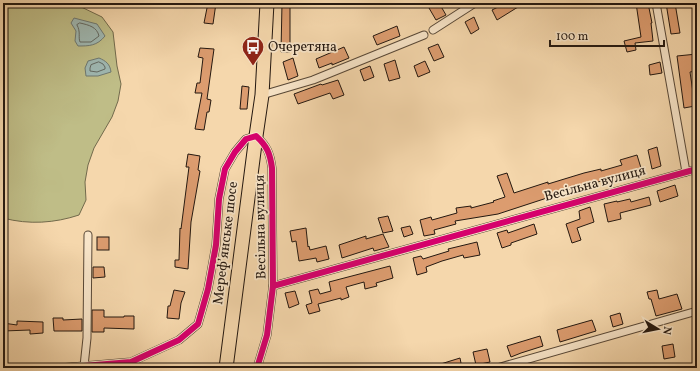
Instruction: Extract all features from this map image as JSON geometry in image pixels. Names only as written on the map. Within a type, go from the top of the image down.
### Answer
[{"type":"highway","name":"Мереф’янське шосе","points":[[226,368],[262,95],[267,3]]},
{"type":"street","points":[[433,30],[475,3]]},
{"type":"street","points":[[656,3],[686,172]]},
{"type":"street","points":[[262,95],[313,80],[424,35]]},
{"type":"street","points":[[60,368],[131,362],[179,340],[198,324],[208,289],[216,245],[219,199],[225,169],[235,152],[246,139],[256,136]]},
{"type":"street","name":"Весільна вулиця","points":[[256,136],[264,143],[270,156],[272,168],[272,286],[697,169]]},
{"type":"street","points":[[84,366],[87,338],[88,235]]},
{"type":"street","points":[[257,368],[267,335],[272,286]]},
{"type":"street","points":[[497,368],[697,311]]},
{"type":"shaded area","points":[[3,3],[75,4],[102,17],[113,32],[117,66],[121,84],[118,101],[112,117],[94,148],[88,165],[85,182],[86,200],[79,215],[61,220],[42,222],[22,222],[3,218]]},
{"type":"water","points":[[74,18],[97,24],[105,36],[93,45],[78,46],[75,41],[76,31],[71,23]]},
{"type":"water","points":[[99,58],[107,63],[111,72],[98,76],[86,76],[85,68],[88,61]]},
{"type":"building","points":[[208,3],[216,3],[213,24],[204,23]]},
{"type":"building","points":[[282,3],[290,3],[290,52],[281,52]]},
{"type":"building","points":[[436,3],[439,3],[446,15],[436,20],[429,8]]},
{"type":"building","points":[[501,3],[515,3],[518,7],[497,20],[492,10],[502,5]]},
{"type":"building","points":[[636,3],[648,3],[652,23],[653,41],[635,43],[636,50],[627,52],[624,41],[641,37]]},
{"type":"building","points":[[666,3],[675,3],[680,33],[671,34]]},
{"type":"building","points":[[474,17],[479,29],[471,34],[465,22]]},
{"type":"building","points":[[397,26],[400,36],[377,45],[373,36]]},
{"type":"building","points":[[438,44],[444,57],[434,61],[428,48]]},
{"type":"building","points":[[344,47],[349,58],[332,65],[332,63],[319,68],[316,59]]},
{"type":"building","points":[[200,48],[214,49],[207,99],[211,100],[204,130],[195,129],[202,93],[195,93],[197,83],[200,83],[203,58],[198,57]]},
{"type":"building","points":[[697,54],[697,71],[690,72],[695,106],[684,108],[677,56]]},
{"type":"building","points":[[293,58],[298,76],[288,80],[283,62]]},
{"type":"building","points":[[395,60],[400,78],[389,81],[384,64]]},
{"type":"building","points":[[425,61],[430,72],[418,77],[414,66]]},
{"type":"building","points":[[660,62],[662,73],[650,75],[649,65]]},
{"type":"building","points":[[370,66],[374,77],[364,81],[360,70]]},
{"type":"building","points":[[338,80],[344,95],[333,99],[330,93],[298,104],[294,94],[321,84],[322,85]]},
{"type":"building","points":[[242,86],[249,87],[247,109],[240,109]]},
{"type":"building","points":[[657,147],[661,166],[652,169],[648,150]]},
{"type":"building","points":[[188,154],[200,156],[198,170],[200,171],[191,222],[188,269],[175,267],[175,260],[179,260],[180,228],[181,229],[189,167],[186,167]]},
{"type":"building","points":[[637,155],[641,168],[613,178],[552,194],[553,196],[498,214],[455,221],[456,224],[434,230],[435,234],[424,236],[420,220],[431,217],[432,220],[457,213],[456,208],[471,206],[471,208],[494,202],[493,201],[505,197],[497,176],[507,173],[514,193],[548,182],[548,184],[584,173],[601,169],[601,171],[622,165],[620,160]]},
{"type":"building","points":[[675,185],[678,196],[660,202],[657,191]]},
{"type":"building","points":[[649,197],[651,205],[620,213],[621,219],[608,222],[604,204],[630,199],[631,202]]},
{"type":"building","points":[[590,207],[594,222],[577,228],[581,240],[572,243],[566,224],[580,219],[579,211]]},
{"type":"building","points":[[388,216],[393,231],[383,233],[378,218]]},
{"type":"building","points":[[534,224],[537,234],[511,243],[511,245],[502,248],[497,233],[507,230],[508,233]]},
{"type":"building","points":[[410,226],[413,234],[404,237],[401,228]]},
{"type":"building","points":[[306,228],[308,247],[309,246],[310,250],[326,246],[329,259],[317,262],[316,258],[299,261],[296,241],[292,242],[290,231]]},
{"type":"building","points":[[383,234],[389,247],[374,251],[373,248],[342,258],[339,245],[366,236],[366,239]]},
{"type":"building","points":[[97,237],[109,237],[109,250],[97,250]]},
{"type":"building","points":[[477,242],[480,255],[464,258],[463,255],[442,261],[426,267],[427,272],[417,275],[413,258],[421,256],[423,259],[449,251],[448,249]]},
{"type":"building","points":[[390,266],[393,278],[376,283],[377,286],[365,289],[364,282],[346,287],[349,297],[318,304],[320,311],[309,314],[306,305],[312,303],[309,291],[318,289],[320,294],[331,291],[329,282]]},
{"type":"building","points":[[93,267],[104,267],[105,277],[93,278]]},
{"type":"building","points":[[174,290],[185,292],[181,303],[179,319],[167,318],[168,306],[170,306]]},
{"type":"building","points":[[657,290],[659,299],[677,294],[682,309],[656,316],[651,299],[649,299],[647,292]]},
{"type":"building","points":[[295,291],[299,304],[289,308],[285,293]]},
{"type":"building","points":[[92,310],[104,310],[104,317],[134,316],[134,329],[104,328],[104,332],[92,332]]},
{"type":"building","points":[[620,313],[623,324],[613,327],[610,316]]},
{"type":"building","points":[[53,318],[63,318],[63,320],[82,319],[82,331],[54,331]]},
{"type":"building","points":[[592,320],[596,331],[560,342],[557,330]]},
{"type":"building","points":[[17,321],[43,322],[43,333],[30,334],[30,330],[3,331],[3,323],[17,325]]},
{"type":"building","points":[[540,336],[543,346],[511,357],[507,346]]},
{"type":"building","points":[[673,344],[675,357],[664,359],[662,346]]},
{"type":"building","points":[[487,349],[490,362],[476,365],[473,352]]},
{"type":"building","points":[[460,358],[462,368],[431,368],[431,367]]},
{"type":"cycle path","points":[[60,368],[131,362],[179,340],[198,324],[208,289],[216,245],[219,199],[225,169],[235,152],[246,139],[256,136],[267,150],[272,168],[273,286],[267,335],[257,368]]},
{"type":"cycle path","points":[[273,286],[697,169]]},
{"type":"place","name":"Очеретяна","points":[[253,66]]}]
